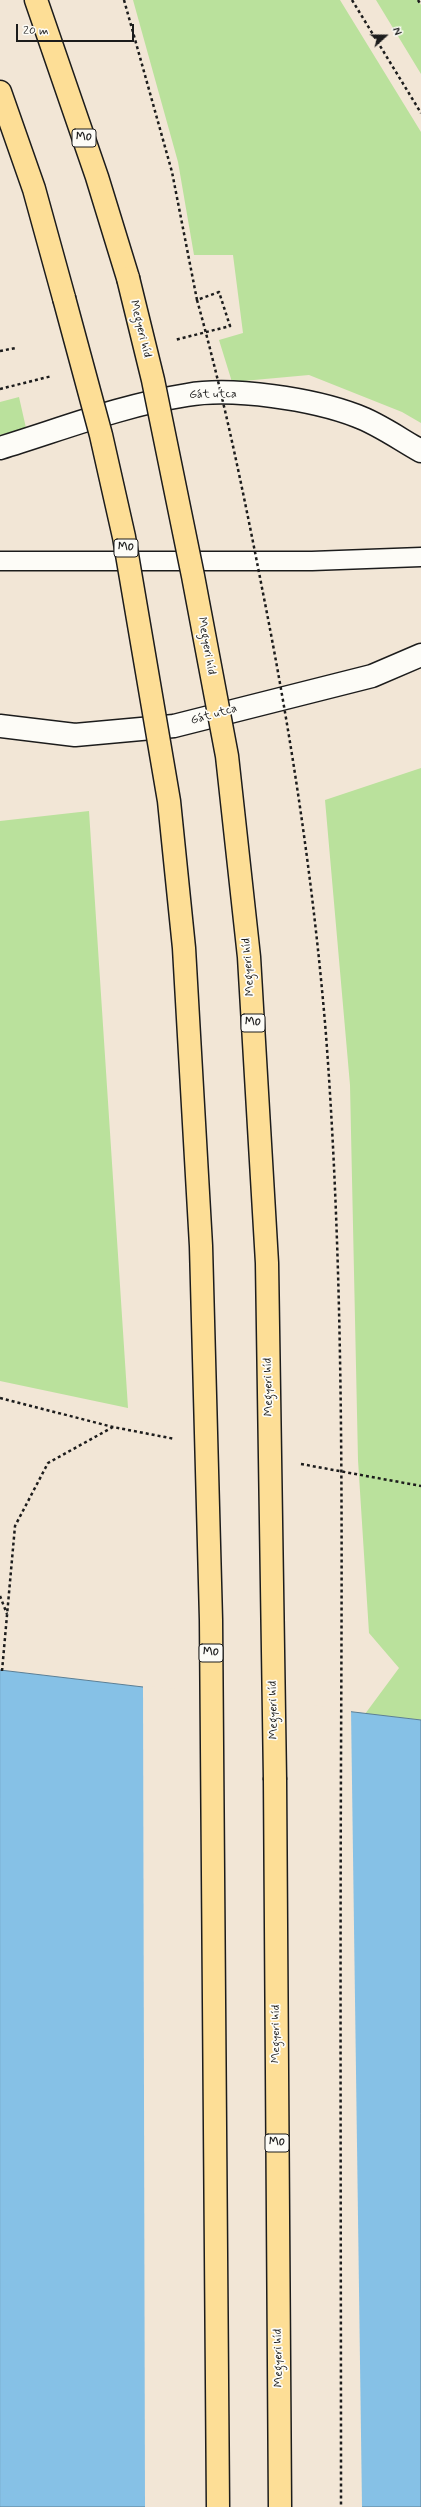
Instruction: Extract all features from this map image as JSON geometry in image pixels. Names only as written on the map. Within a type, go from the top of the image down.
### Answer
[{"type":"highway","name":"Megyeri híd","points":[[36,0],[92,163],[128,278],[153,380],[190,560],[227,756],[249,957],[267,1263],[275,1780],[280,2507]]},
{"type":"highway","name":"M0","points":[[0,92],[34,189],[101,435],[124,537],[169,801],[184,948],[201,1246],[211,1620],[218,2507]]},
{"type":"street","name":"Gát utca","points":[[0,448],[146,403],[188,395],[212,394],[278,396],[358,416],[421,451]]},
{"type":"street","name":"Gát utca","points":[[0,726],[75,735],[174,726],[372,676],[421,655]]},
{"type":"lane","points":[[0,561],[312,561],[421,557]]},
{"type":"path","points":[[124,0],[172,172],[197,300],[220,382],[283,693],[308,862],[326,1034],[334,1192],[342,1562],[341,2507]]},
{"type":"path","points":[[352,0],[421,113]]},
{"type":"path","points":[[418,0],[421,5]]},
{"type":"path","points":[[177,347],[175,340],[230,326],[219,292],[197,300]]},
{"type":"path","points":[[0,351],[16,348]]},
{"type":"path","points":[[0,388],[54,375]]},
{"type":"path","points":[[2,1671],[15,1526],[48,1464],[113,1427]]},
{"type":"path","points":[[0,1596],[7,1614]]},
{"type":"green space","points":[[133,0],[340,0],[421,132],[421,423],[402,412],[309,375],[232,382],[219,340],[243,333],[233,255],[194,255],[178,162]]},
{"type":"green space","points":[[376,0],[418,0],[421,5],[421,74]]},
{"type":"green space","points":[[19,397],[26,428],[0,435],[0,402]]},
{"type":"green space","points":[[421,768],[421,1720],[365,1714],[399,1668],[369,1633],[358,1460],[350,1085],[325,800]]},
{"type":"green space","points":[[89,811],[128,1408],[0,1381],[0,821]]},
{"type":"water","points":[[0,1670],[421,1720],[421,2507],[0,2507]]},
{"type":"pier","points":[[143,1685],[351,1710],[362,2507],[145,2507]]}]
